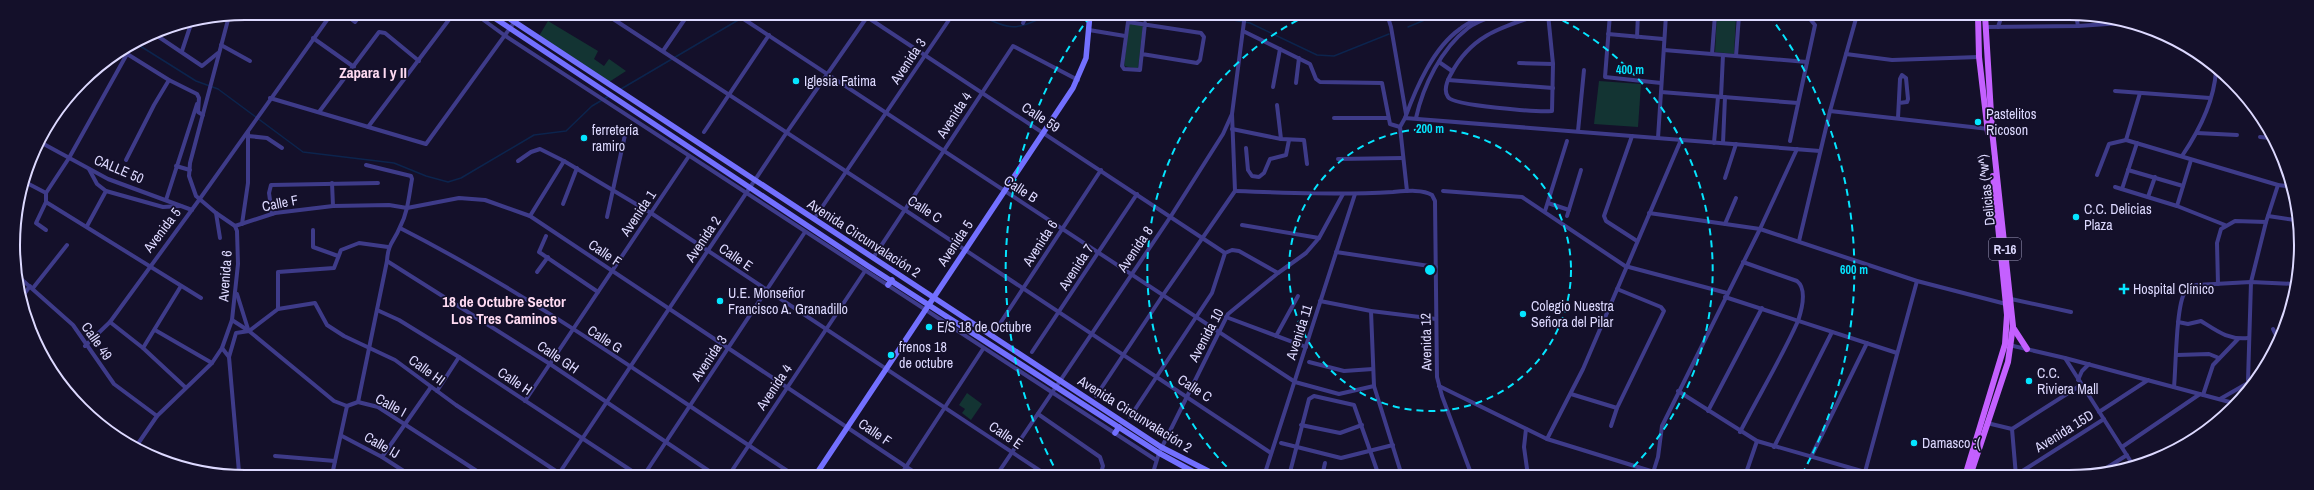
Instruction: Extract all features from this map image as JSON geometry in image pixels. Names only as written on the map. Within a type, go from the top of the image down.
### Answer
[{"type":"main road","name":"Avenida Circunvalación 2","points":[[496,20],[713,164],[1119,428],[1158,453],[1190,470]]},
{"type":"main road","name":"Avenida Circunvalación 2","points":[[511,20],[1162,447],[1206,470]]},
{"type":"main road","name":"Avenida 5","points":[[819,470],[1078,80],[1086,58],[1090,20]]},
{"type":"main road","name":"Delicias (^w^)","points":[[1972,470],[2012,345],[2013,326],[1990,129],[1979,57],[1978,20]]},
{"type":"main road","name":"Delicias (^w^)","points":[[1967,470],[2005,344],[2006,304],[1990,129],[1985,20]]},
{"type":"main road","points":[[709,169],[713,164]]},
{"type":"main road","points":[[843,257],[848,251]]},
{"type":"main road","points":[[888,285],[892,280]]},
{"type":"main road","points":[[2013,326],[2018,338],[2027,349]]},
{"type":"main road","points":[[975,343],[980,337]]},
{"type":"main road","points":[[1115,433],[1119,428]]},
{"type":"street","points":[[228,20],[218,53],[190,170],[192,186],[200,200],[235,226]]},
{"type":"street","name":"Avenida 5","points":[[85,346],[110,322],[248,134],[252,125],[270,98],[327,20]]},
{"type":"street","points":[[368,127],[449,20]]},
{"type":"street","points":[[483,20],[504,36],[925,309],[983,349],[1156,460]]},
{"type":"street","name":"Calle C","points":[[615,20],[1092,332],[1271,453]]},
{"type":"street","points":[[663,51],[685,20]]},
{"type":"street","name":"Calle B","points":[[746,20],[1295,382],[1339,394],[1374,386]]},
{"type":"street","name":"Avenida 2","points":[[562,470],[787,132],[865,20]]},
{"type":"street","name":"Calle 59","points":[[872,20],[926,54],[1225,253]]},
{"type":"street","name":"Avenida 3","points":[[814,219],[949,20]]},
{"type":"street","points":[[1096,396],[1163,295],[1235,191],[1232,114],[1244,20]]},
{"type":"street","points":[[1389,20],[1392,27],[1406,116]]},
{"type":"street","points":[[1235,191],[1355,194],[1407,191],[1400,127],[1421,79],[1451,37],[1467,24],[1475,20]]},
{"type":"street","points":[[1416,118],[1423,93],[1439,62],[1453,43],[1469,27],[1485,20]]},
{"type":"street","points":[[1527,20],[1481,38],[1468,48],[1452,71],[1448,80],[1446,89],[1451,101],[1466,105],[1552,111],[1553,64],[1549,20]]},
{"type":"street","points":[[1609,20],[1604,75],[1606,78],[1661,83]]},
{"type":"street","points":[[1637,37],[1638,20]]},
{"type":"street","points":[[1658,138],[1665,20]]},
{"type":"street","points":[[1712,54],[1714,20]]},
{"type":"street","points":[[1736,56],[1739,20]]},
{"type":"street","points":[[1790,141],[1815,25],[1812,20]]},
{"type":"street","points":[[1799,241],[1830,111],[1856,20]]},
{"type":"street","points":[[1998,27],[2000,20]]},
{"type":"street","points":[[2077,20],[2078,26]]},
{"type":"street","points":[[270,98],[426,144],[514,22]]},
{"type":"street","points":[[1142,54],[1197,63],[1200,60],[1203,34],[1145,24],[1128,22],[1125,36],[1123,68],[1139,71],[1145,24]]},
{"type":"street","points":[[1985,27],[2078,26],[2111,24]]},
{"type":"street","points":[[182,51],[190,27]]},
{"type":"street","points":[[1089,30],[1125,36]]},
{"type":"street","points":[[1243,31],[1312,65],[1316,79],[1320,82],[1382,83],[1388,118],[1392,125],[1400,127]]},
{"type":"street","points":[[319,112],[379,32],[385,33],[419,61]]},
{"type":"street","points":[[1608,34],[1663,39]]},
{"type":"street","points":[[704,132],[769,35]]},
{"type":"street","points":[[159,37],[203,66],[218,53]]},
{"type":"street","points":[[313,38],[354,67]]},
{"type":"street","points":[[221,45],[250,61]]},
{"type":"street","name":"Avenida 4","points":[[873,258],[1013,46],[1078,80]]},
{"type":"street","points":[[1273,87],[1280,49]]},
{"type":"street","points":[[1664,50],[1807,62]]},
{"type":"street","points":[[126,54],[169,80],[197,94],[199,98],[198,112],[203,115]]},
{"type":"street","points":[[1846,54],[1892,60],[1979,57]]},
{"type":"street","points":[[1723,55],[1721,97],[1723,143]]},
{"type":"street","points":[[46,230],[36,224],[46,202],[46,193],[69,158],[124,56]]},
{"type":"street","points":[[1296,83],[1299,58]]},
{"type":"street","points":[[1439,62],[1452,71]]},
{"type":"street","points":[[1519,63],[1553,64]]},
{"type":"street","points":[[1578,131],[1584,70]]},
{"type":"street","points":[[1898,118],[1900,79],[1902,75],[1906,78],[1908,99],[1907,102],[1899,103]]},
{"type":"street","points":[[2182,156],[2197,133],[2217,76]]},
{"type":"street","points":[[126,160],[154,105],[169,80]]},
{"type":"street","points":[[1448,80],[1553,88]]},
{"type":"street","points":[[2115,91],[2210,98]]},
{"type":"street","points":[[1661,92],[1798,103]]},
{"type":"street","points":[[2126,140],[2140,93]]},
{"type":"street","points":[[1714,143],[1721,97]]},
{"type":"street","points":[[166,200],[199,98]]},
{"type":"street","points":[[1277,105],[1281,139]]},
{"type":"street","points":[[1830,111],[1990,129]]},
{"type":"street","name":"Avenida 8","points":[[1052,392],[1171,216],[1223,134],[1232,114]]},
{"type":"street","points":[[1406,116],[1820,151]]},
{"type":"street","points":[[1334,118],[1388,118]]},
{"type":"street","points":[[1232,129],[1281,139],[1305,141],[1308,164]]},
{"type":"street","points":[[2197,133],[2237,135]]},
{"type":"street","points":[[242,224],[248,184],[248,134],[266,138],[282,148]]},
{"type":"street","points":[[1223,134],[1232,136]]},
{"type":"street","points":[[607,217],[614,191],[625,135]]},
{"type":"street","points":[[1632,136],[1604,216],[1606,221],[1637,241]]},
{"type":"street","points":[[2260,137],[2267,138]]},
{"type":"street","points":[[1246,148],[1248,172],[1252,176],[1259,177],[1264,172],[1270,159],[1286,155],[1289,140]]},
{"type":"street","points":[[1547,439],[1571,394],[1617,289],[1625,266],[1681,140]]},
{"type":"street","points":[[2097,175],[2108,144],[2126,140],[2278,185],[2286,186]]},
{"type":"street","points":[[1545,211],[1566,141]]},
{"type":"street","points":[[2122,189],[2137,143]]},
{"type":"street","name":"CALLE 50","points":[[44,144],[108,178],[192,210]]},
{"type":"street","points":[[1724,178],[1736,144]]},
{"type":"street","name":"Calle E","points":[[518,161],[531,152],[540,149],[577,168],[651,213],[1039,470]]},
{"type":"street","points":[[1654,470],[1658,457],[1662,426],[1678,391],[1760,229],[1797,149]]},
{"type":"street","name":"Avenida 1","points":[[525,401],[689,156]]},
{"type":"street","points":[[1338,160],[1403,158]]},
{"type":"street","points":[[2178,206],[2191,160]]},
{"type":"street","points":[[530,216],[564,161]]},
{"type":"street","points":[[358,402],[368,347],[387,261],[388,247],[400,228],[407,208],[411,176],[366,165]]},
{"type":"street","points":[[176,166],[190,170]]},
{"type":"street","points":[[563,204],[577,168]]},
{"type":"street","points":[[89,169],[96,184],[106,191],[163,207],[183,206]]},
{"type":"street","name":"Avenida 6","points":[[997,328],[1101,170]]},
{"type":"street","points":[[1567,216],[1581,170]]},
{"type":"street","points":[[2128,170],[2183,186]]},
{"type":"street","points":[[2148,197],[2155,178]]},
{"type":"street","points":[[332,183],[333,206]]},
{"type":"street","points":[[272,214],[269,193],[270,185],[378,183]]},
{"type":"street","points":[[29,184],[46,193]]},
{"type":"street","points":[[2220,399],[2248,381],[2248,338],[2251,282],[2266,222],[2278,185]]},
{"type":"street","points":[[2115,187],[2178,206],[2225,225]]},
{"type":"street","points":[[87,226],[106,191]]},
{"type":"street","name":"Avenida 12","points":[[1407,191],[1430,193],[1435,201],[1436,320],[1439,386],[1470,470]]},
{"type":"street","points":[[1443,191],[1517,196],[1545,211],[1625,266],[1726,295],[1897,353]]},
{"type":"street","name":"Avenida 7","points":[[1032,352],[1137,194]]},
{"type":"street","name":"Avenida 10","points":[[1154,470],[1158,453],[1226,318],[1235,307],[1306,253],[1319,238],[1343,194]]},
{"type":"street","name":"Avenida 11","points":[[1266,470],[1355,194]]},
{"type":"street","name":"Calle F","points":[[235,226],[272,214],[333,206],[389,205],[407,208],[459,198],[486,200],[530,216],[912,470]]},
{"type":"street","points":[[1725,224],[1736,198]]},
{"type":"street","points":[[46,202],[201,298]]},
{"type":"street","points":[[1548,203],[1569,210]]},
{"type":"street","points":[[216,213],[220,238]]},
{"type":"street","points":[[1649,213],[1760,229],[1917,281],[2006,304]]},
{"type":"street","points":[[2268,216],[2293,220]]},
{"type":"street","points":[[2218,284],[2218,234],[2225,225],[2235,222],[2266,222]]},
{"type":"street","points":[[1242,225],[1319,238]]},
{"type":"street","name":"Avenida 6","points":[[138,443],[157,416],[185,387],[212,363],[222,348],[229,332],[232,320],[236,290],[238,238],[235,226]]},
{"type":"street","name":"Calle G","points":[[400,228],[472,267],[573,330],[785,470]]},
{"type":"street","points":[[313,230],[313,247],[338,256]]},
{"type":"street","name":"Avenida 3","points":[[647,470],[805,232]]},
{"type":"street","points":[[546,236],[538,251],[598,292]]},
{"type":"street","points":[[239,470],[229,357],[238,332],[249,331],[278,309],[278,272],[334,268],[341,250],[359,243],[388,247]]},
{"type":"street","points":[[25,294],[67,246]]},
{"type":"street","points":[[1130,417],[1214,288],[1225,253],[1232,250],[1239,251],[1278,273]]},
{"type":"street","points":[[1336,252],[1436,267]]},
{"type":"street","points":[[536,272],[548,258]]},
{"type":"street","name":"Calle GH","points":[[387,261],[550,364],[707,470]]},
{"type":"street","points":[[1740,432],[1798,320],[1803,295],[1801,284],[1792,278],[1743,262]]},
{"type":"street","name":"Avenida 4","points":[[731,470],[788,388],[865,271]]},
{"type":"street","name":"Calle 49","points":[[23,280],[73,325],[85,346],[114,384],[157,416]]},
{"type":"street","points":[[1866,470],[1917,281]]},
{"type":"street","points":[[2174,387],[2178,322],[2183,296],[2189,288],[2196,285],[2251,282],[2291,284]]},
{"type":"street","points":[[143,348],[181,286]]},
{"type":"street","points":[[1611,426],[1617,408],[1664,311],[1661,307],[1617,289]]},
{"type":"street","points":[[236,290],[245,325],[249,331]]},
{"type":"street","points":[[1276,336],[1298,296]]},
{"type":"street","points":[[2011,299],[2071,312]]},
{"type":"street","points":[[1320,302],[1436,320]]},
{"type":"street","name":"Calle HI","points":[[278,309],[315,303],[327,325],[395,360],[437,391],[552,470]]},
{"type":"street","points":[[1708,411],[1762,308]]},
{"type":"street","name":"Calle H","points":[[377,310],[399,320],[460,357],[630,470]]},
{"type":"street","points":[[1371,311],[1374,386],[1400,470]]},
{"type":"street","points":[[1226,318],[1306,347]]},
{"type":"street","points":[[232,320],[249,331],[334,401],[347,406],[342,436],[333,470]]},
{"type":"street","points":[[110,322],[143,348],[185,387]]},
{"type":"street","points":[[2178,322],[2188,324],[2201,322],[2219,333],[2238,339],[2248,338]]},
{"type":"street","points":[[2273,329],[2276,334]]},
{"type":"street","points":[[155,330],[212,363]]},
{"type":"street","points":[[229,332],[236,335]]},
{"type":"street","points":[[1774,447],[1832,332]]},
{"type":"street","points":[[2122,447],[2201,394],[2212,368],[2219,358],[2238,339]]},
{"type":"street","points":[[1811,458],[1867,343]]},
{"type":"street","points":[[2005,344],[2089,364],[2230,402]]},
{"type":"street","points":[[222,348],[229,357]]},
{"type":"street","points":[[904,470],[983,349]]},
{"type":"street","points":[[2177,355],[2209,354],[2219,358]]},
{"type":"street","points":[[437,391],[460,357]]},
{"type":"street","points":[[2065,358],[2131,461]]},
{"type":"street","points":[[1309,362],[1344,371],[1373,369]]},
{"type":"street","points":[[2078,380],[2082,371],[2089,364]]},
{"type":"street","points":[[2099,412],[2148,380]]},
{"type":"street","points":[[1988,422],[2012,429],[2081,385]]},
{"type":"street","points":[[382,457],[431,386]]},
{"type":"street","points":[[1439,386],[1547,439],[1641,470]]},
{"type":"street","points":[[1678,391],[1740,432],[1757,441],[1811,458],[1857,470]]},
{"type":"street","points":[[1000,470],[1052,392]]},
{"type":"street","points":[[1571,394],[1617,408]]},
{"type":"street","points":[[1289,470],[1309,399],[1314,396],[1354,405],[1377,470]]},
{"type":"street","name":"Calle I","points":[[347,406],[358,402],[378,407],[475,470]]},
{"type":"street","points":[[1038,414],[1100,457],[1103,466],[1102,470]]},
{"type":"street","name":"Avenida 15D","points":[[2025,470],[2104,419]]},
{"type":"street","points":[[1301,425],[1340,433],[1362,425]]},
{"type":"street","points":[[1526,429],[1524,447],[1527,470]]},
{"type":"street","points":[[2012,429],[2015,470]]},
{"type":"street","name":"Calle IJ","points":[[342,436],[382,457],[402,470]]},
{"type":"street","points":[[1747,470],[1757,441]]},
{"type":"street","points":[[1281,443],[1341,458],[1392,445]]},
{"type":"street","points":[[2109,467],[2127,455]]},
{"type":"street","points":[[275,456],[335,461]]},
{"type":"street","points":[[1323,470],[1325,463]]},
{"type":"green space","points":[[1717,20],[1736,20],[1734,54],[1715,52]]},
{"type":"green space","points":[[548,21],[598,51],[594,59],[604,66],[609,59],[626,71],[609,82],[539,36]]},
{"type":"green space","points":[[1129,22],[1143,25],[1138,69],[1124,66]]},
{"type":"green space","points":[[1599,81],[1641,84],[1638,127],[1594,124]]},
{"type":"green space","points":[[967,393],[982,404],[971,420],[962,413],[965,409],[959,405]]},
{"type":"waterway","points":[[621,89],[738,20]]},
{"type":"waterway","points":[[990,20],[999,24],[1014,27],[1028,24],[1037,20]]},
{"type":"waterway","points":[[1233,20],[1250,23],[1317,55],[1334,56],[1389,34]]},
{"type":"waterway","points":[[1408,27],[1425,20]]},
{"type":"waterway","points":[[140,46],[196,81],[218,89],[303,152],[394,163],[426,176],[448,182],[461,178],[534,135],[566,131],[592,106],[609,96]]},
{"type":"place","name":"Iglesia Fatima","points":[[796,81]]},
{"type":"place","name":"Pastelitos Ricoson","points":[[1978,122]]},
{"type":"place","name":"ferretería ramiro","points":[[584,138]]},
{"type":"place","name":"C.C. Delicias Plaza","points":[[2076,217]]},
{"type":"place","name":"Hospital Clínico","points":[[2124,289]]},
{"type":"place","name":"U.E. Monseñor Francisco A. Granadillo","points":[[720,301]]},
{"type":"place","name":"Colegio Nuestra Señora del Pilar","points":[[1523,314]]},
{"type":"place","name":"E/S 18 de Octubre","points":[[929,327]]},
{"type":"place","name":"frenos 18 de octubre","points":[[891,355]]},
{"type":"place","name":"C.C. Riviera Mall","points":[[2029,381]]},
{"type":"place","name":"Damasco :(","points":[[1914,443]]},
{"type":"district","name":"Zapara I y II","points":[[373,72]]},
{"type":"district","name":"18 de Octubre Sector Los Tres Caminos","points":[[504,310]]}]
